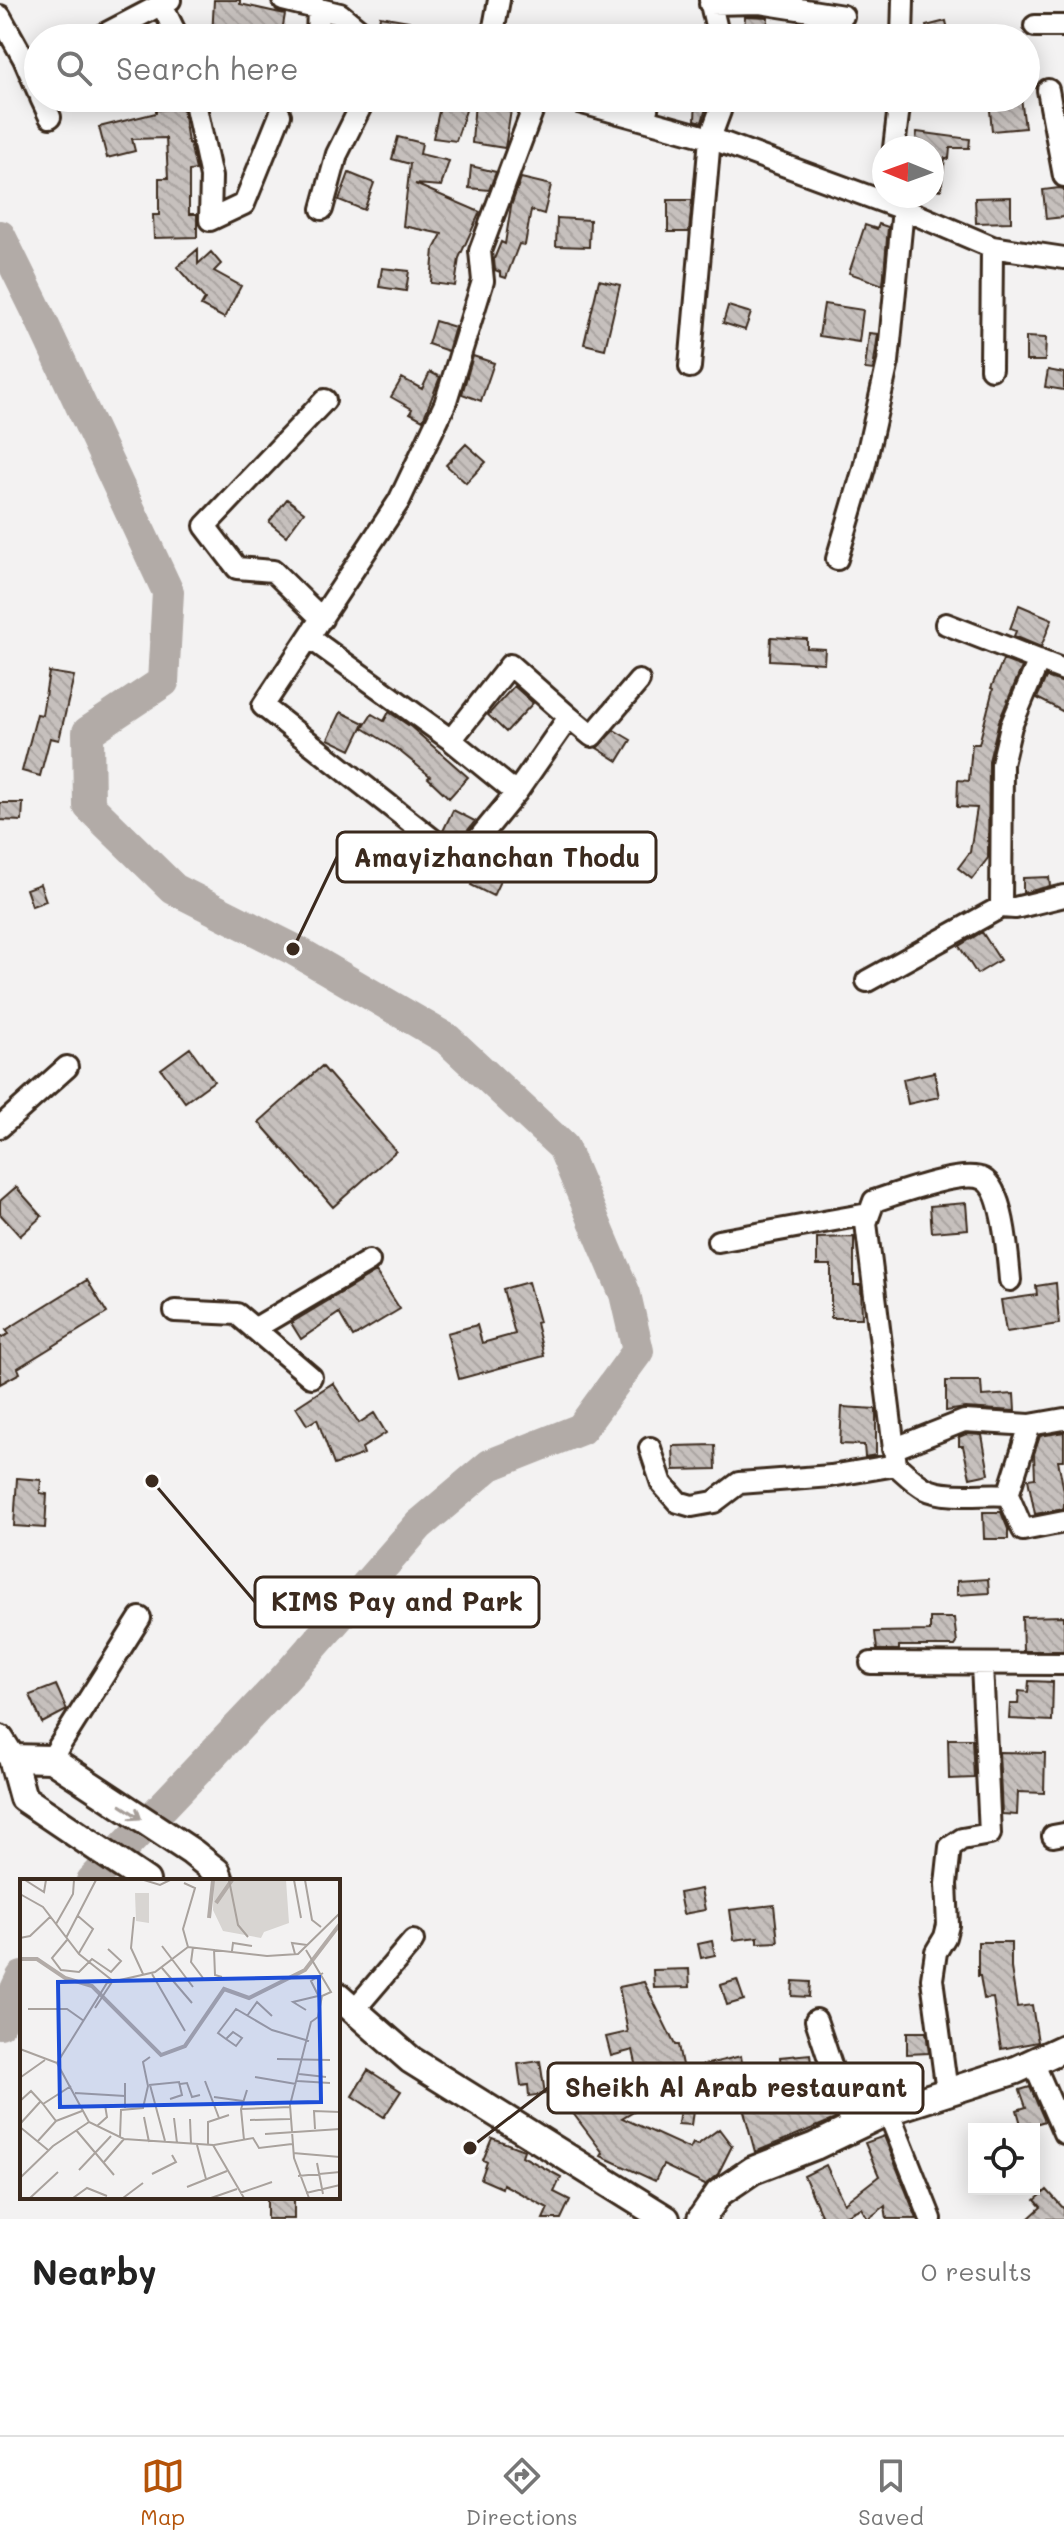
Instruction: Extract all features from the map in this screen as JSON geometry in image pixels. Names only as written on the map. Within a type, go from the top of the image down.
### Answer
[{"type":"main road","points":[[4,1748],[61,1766],[192,1852],[217,1872],[219,1879]]},
{"type":"main road","points":[[4,1748],[23,1798],[143,1879]]},
{"type":"main road","points":[[346,2003],[411,2060],[666,2219]]},
{"type":"main road","points":[[701,2219],[719,2193],[753,2170],[888,2111],[1033,2062],[1064,2048]]},
{"type":"street","points":[[283,0],[318,8],[342,7],[357,24]]},
{"type":"street","points":[[495,24],[499,0]]},
{"type":"street","points":[[902,24],[903,0]]},
{"type":"street","points":[[124,24],[166,2],[173,24]]},
{"type":"street","points":[[716,24],[710,2],[760,3],[843,16]]},
{"type":"street","points":[[317,24],[318,8]]},
{"type":"street","points":[[0,16],[24,51]]},
{"type":"street","points":[[1040,26],[1064,26]]},
{"type":"street","points":[[1048,90],[1064,176]]},
{"type":"street","points":[[197,112],[211,177],[210,220],[244,204],[280,115]]},
{"type":"street","points":[[322,209],[337,154],[358,112]]},
{"type":"street","points":[[532,112],[480,251],[483,281],[445,404],[399,501],[263,706],[460,861],[516,793],[569,717]]},
{"type":"street","points":[[616,112],[872,187]]},
{"type":"street","points":[[645,120],[646,112]]},
{"type":"street","points":[[690,367],[710,138],[720,112]]},
{"type":"street","points":[[895,136],[898,112]]},
{"type":"street","points":[[837,559],[864,468],[888,362],[903,209],[992,247],[1064,258]]},
{"type":"street","points":[[991,369],[992,247]]},
{"type":"street","points":[[322,619],[273,571],[237,568],[205,526],[325,400]]},
{"type":"street","points":[[946,624],[1064,670]]},
{"type":"street","points":[[310,638],[451,740],[516,793]]},
{"type":"street","points":[[1001,907],[1002,764],[1011,726],[1039,660]]},
{"type":"street","points":[[451,740],[510,665],[592,736],[639,681]]},
{"type":"street","points":[[867,981],[1001,907],[1015,908],[1064,896]]},
{"type":"street","points":[[0,1127],[67,1067]]},
{"type":"street","points":[[1008,1495],[985,1493],[967,1496],[927,1490],[895,1457],[866,1223],[874,1201],[956,1178],[984,1179],[992,1188],[997,1203],[1006,1241],[1010,1280]]},
{"type":"street","points":[[718,1241],[868,1214]]},
{"type":"street","points":[[254,1329],[369,1261]]},
{"type":"street","points":[[175,1311],[237,1314],[311,1377]]},
{"type":"street","points":[[650,1448],[662,1484],[678,1502],[692,1506],[714,1502],[739,1483],[831,1476],[895,1457],[964,1421],[1030,1425],[1064,1419]]},
{"type":"street","points":[[1030,1425],[1008,1495],[1023,1530],[1064,1522]]},
{"type":"street","points":[[61,1766],[140,1618]]},
{"type":"street","points":[[871,1663],[1064,1664]]},
{"type":"street","points":[[947,2092],[932,1979],[933,1963],[948,1925],[946,1884],[950,1847],[962,1839],[990,1834],[982,1665]]},
{"type":"street","points":[[346,2003],[413,1941]]},
{"type":"street","points":[[816,2020],[852,2128]]},
{"type":"street","points":[[1033,2062],[1064,2133]]},
{"type":"street","points":[[888,2111],[931,2219]]},
{"type":"building","points":[[214,0],[240,0],[240,4],[285,14],[283,24],[213,24]]},
{"type":"building","points":[[380,16],[409,21],[409,24],[379,24]]},
{"type":"building","points":[[745,16],[768,17],[768,24],[745,24]]},
{"type":"building","points":[[184,112],[196,170],[189,171],[189,214],[197,214],[197,237],[154,238],[153,215],[159,215],[159,178],[168,178],[166,138],[132,139],[135,151],[107,158],[99,127],[156,113]]},
{"type":"building","points":[[439,112],[465,112],[456,141],[433,138]]},
{"type":"building","points":[[474,112],[511,112],[505,148],[472,143]]},
{"type":"building","points":[[695,112],[705,112],[702,122],[695,120]]},
{"type":"building","points":[[990,112],[1023,112],[1025,128],[992,131]]},
{"type":"building","points":[[917,132],[970,139],[969,148],[950,148],[949,159],[945,158],[944,166],[944,136],[916,136]]},
{"type":"building","points":[[398,137],[422,143],[420,154],[449,161],[441,186],[415,184],[480,212],[459,258],[455,286],[431,283],[434,249],[442,234],[403,226],[410,164],[392,159]]},
{"type":"building","points":[[471,166],[496,172],[489,190],[469,188]]},
{"type":"building","points":[[349,173],[374,183],[364,210],[339,200]]},
{"type":"building","points":[[521,178],[551,185],[544,214],[531,210],[525,245],[519,244],[506,278],[495,270],[494,259],[501,242],[505,244],[511,206]]},
{"type":"building","points":[[1064,189],[1064,217],[1046,219],[1043,190]]},
{"type":"building","points":[[1011,197],[1011,222],[976,223],[975,198]]},
{"type":"building","points":[[668,200],[692,200],[689,232],[668,232]]},
{"type":"building","points":[[557,218],[590,220],[589,247],[556,246]]},
{"type":"building","points":[[879,224],[888,227],[883,285],[849,273],[865,225],[877,229]]},
{"type":"building","points":[[198,249],[198,264],[211,252],[221,264],[214,271],[241,286],[224,318],[201,306],[205,299],[177,267]]},
{"type":"building","points":[[382,268],[409,271],[406,291],[379,287]]},
{"type":"building","points":[[599,280],[620,285],[605,349],[584,344]]},
{"type":"building","points":[[824,304],[863,310],[859,342],[819,336]]},
{"type":"building","points":[[728,306],[751,313],[745,330],[723,323]]},
{"type":"building","points":[[435,321],[455,327],[448,351],[428,344]]},
{"type":"building","points":[[869,333],[878,334],[873,370],[865,369]]},
{"type":"building","points":[[1026,337],[1046,338],[1045,361],[1026,361]]},
{"type":"building","points":[[473,356],[494,363],[481,401],[462,394]]},
{"type":"building","points":[[1048,370],[1064,373],[1064,390],[1045,387]]},
{"type":"building","points":[[430,372],[440,377],[423,420],[410,413],[412,409],[391,397],[402,378],[422,389]]},
{"type":"building","points":[[466,444],[486,462],[466,483],[446,465]]},
{"type":"building","points":[[287,499],[304,512],[286,536],[269,522]]},
{"type":"building","points":[[1019,605],[1052,619],[1041,647],[1014,636],[1016,631],[1010,629]]},
{"type":"building","points":[[771,637],[807,639],[807,648],[825,649],[824,663],[770,660]]},
{"type":"building","points":[[1003,660],[1022,667],[999,721],[989,761],[988,858],[972,879],[958,868],[970,852],[977,808],[957,807],[958,780],[969,781],[972,744],[979,744],[991,688]]},
{"type":"building","points":[[49,672],[74,676],[59,740],[50,738],[40,776],[22,771],[37,714],[42,715]]},
{"type":"building","points":[[1046,677],[1064,683],[1064,712],[1037,698]]},
{"type":"building","points":[[514,686],[533,703],[506,732],[488,715]]},
{"type":"building","points":[[341,712],[364,723],[351,750],[328,739]]},
{"type":"building","points":[[389,712],[468,777],[449,798],[428,778],[430,776],[397,749],[363,728],[372,714],[384,721]]},
{"type":"building","points":[[614,730],[631,740],[618,761],[597,748]]},
{"type":"building","points":[[0,803],[23,803],[22,821],[0,820]]},
{"type":"building","points":[[453,810],[475,821],[458,843],[443,831]]},
{"type":"building","points":[[494,840],[515,849],[493,896],[471,885],[482,860],[479,858]]},
{"type":"building","points":[[1049,877],[1050,886],[1023,893],[1023,878]]},
{"type":"building","points":[[40,884],[46,901],[32,906],[26,889]]},
{"type":"building","points":[[982,932],[1000,960],[977,974],[959,946]]},
{"type":"building","points":[[190,1048],[214,1081],[185,1102],[161,1069]]},
{"type":"building","points":[[322,1066],[396,1151],[333,1207],[259,1122]]},
{"type":"building","points":[[934,1072],[939,1097],[908,1104],[903,1079]]},
{"type":"building","points":[[16,1187],[42,1216],[20,1236],[0,1214],[0,1201]]},
{"type":"building","points":[[966,1203],[968,1229],[932,1232],[930,1206]]},
{"type":"building","points":[[854,1237],[854,1285],[861,1285],[862,1318],[831,1318],[831,1265],[817,1265],[817,1238]]},
{"type":"building","points":[[376,1272],[400,1309],[353,1337],[339,1313],[301,1339],[291,1323]]},
{"type":"building","points":[[87,1280],[107,1313],[18,1368],[20,1373],[0,1384],[0,1338],[9,1334],[6,1330]]},
{"type":"building","points":[[528,1282],[544,1356],[459,1379],[447,1333],[477,1325],[482,1343],[515,1334],[503,1289]]},
{"type":"building","points":[[1056,1283],[1059,1324],[1006,1332],[1001,1300],[1037,1295],[1036,1286]]},
{"type":"building","points":[[946,1381],[981,1381],[982,1396],[1014,1394],[1015,1411],[965,1408],[946,1411]]},
{"type":"building","points":[[333,1383],[359,1423],[374,1413],[386,1433],[362,1448],[364,1454],[334,1465],[317,1419],[307,1425],[296,1407]]},
{"type":"building","points":[[842,1407],[876,1409],[876,1455],[865,1457],[864,1445],[840,1444]]},
{"type":"building","points":[[1064,1432],[1064,1460],[1058,1460],[1064,1509],[1035,1514],[1028,1479],[1035,1478],[1034,1454],[1040,1436]]},
{"type":"building","points":[[982,1435],[989,1474],[970,1478],[963,1446],[959,1446],[959,1437]]},
{"type":"building","points":[[715,1445],[716,1469],[674,1470],[673,1446]]},
{"type":"building","points":[[17,1478],[41,1480],[40,1493],[47,1494],[45,1528],[14,1526]]},
{"type":"building","points":[[983,1512],[1001,1512],[1008,1529],[1008,1539],[984,1539]]},
{"type":"building","points":[[988,1579],[989,1593],[957,1595],[957,1581]]},
{"type":"building","points":[[1064,1616],[1064,1651],[1023,1651],[1022,1617]]},
{"type":"building","points":[[930,1618],[954,1618],[955,1646],[899,1646],[899,1650],[877,1650],[875,1632],[930,1631]]},
{"type":"building","points":[[1029,1681],[1053,1682],[1052,1721],[1009,1719],[1010,1704],[1018,1704],[1019,1691],[1028,1692]]},
{"type":"building","points":[[56,1685],[67,1710],[42,1723],[30,1695]]},
{"type":"building","points":[[948,1739],[972,1739],[974,1778],[949,1779]]},
{"type":"building","points":[[999,1752],[1045,1753],[1044,1793],[1018,1792],[1017,1815],[1002,1814]]},
{"type":"building","points":[[701,1889],[705,1910],[683,1914],[679,1893]]},
{"type":"building","points":[[774,1905],[778,1942],[758,1943],[758,1937],[734,1940],[730,1910]]},
{"type":"building","points":[[712,1941],[715,1955],[701,1958],[698,1944]]},
{"type":"building","points":[[978,1942],[1011,1942],[1017,2007],[1032,2005],[1038,2042],[1001,2049],[993,1998],[984,1999],[978,1976]]},
{"type":"building","points":[[689,1969],[690,1987],[654,1988],[653,1970]]},
{"type":"building","points":[[737,1980],[744,2000],[727,2005],[721,1985]]},
{"type":"building","points":[[793,1981],[810,1982],[809,1997],[792,1996]]},
{"type":"building","points":[[644,1982],[675,2045],[678,2045],[683,2070],[741,2056],[747,2095],[723,2100],[717,2067],[698,2078],[691,2125],[678,2124],[683,2086],[669,2094],[667,2091],[622,2118],[690,2149],[693,2143],[697,2145],[719,2129],[732,2146],[718,2174],[705,2185],[663,2165],[655,2181],[601,2156],[603,2153],[569,2108],[604,2081],[620,2103],[642,2090],[633,2050],[611,2056],[606,2037],[628,2032],[619,1987]]},
{"type":"building","points":[[907,2032],[926,2032],[929,2053],[907,2054]]},
{"type":"building","points":[[810,2054],[816,2109],[830,2104],[835,2119],[755,2152],[744,2111],[761,2099],[783,2093],[780,2057]]},
{"type":"building","points":[[540,2061],[545,2094],[529,2096],[528,2085],[521,2086],[518,2064]]},
{"type":"building","points":[[368,2070],[401,2091],[384,2117],[352,2096]]},
{"type":"building","points":[[1030,2087],[1045,2121],[1021,2123],[1017,2110],[1026,2107],[1020,2090]]},
{"type":"building","points":[[884,2136],[917,2219],[887,2219],[885,2206],[868,2219],[861,2208],[838,2219],[823,2219],[804,2176],[826,2165],[844,2203],[879,2176],[865,2143]]},
{"type":"building","points":[[492,2138],[524,2150],[522,2156],[561,2177],[554,2192],[570,2200],[561,2219],[543,2219],[548,2208],[503,2184],[502,2188],[481,2179],[487,2162],[483,2160]]},
{"type":"building","points":[[1047,2190],[1064,2209],[1064,2219],[1028,2219],[1041,2207],[1035,2200]]},
{"type":"building","points":[[267,2199],[294,2199],[294,2219],[267,2219]]},
{"type":"waterway","points":[[0,236],[168,592],[163,682],[88,732],[89,806],[174,889],[293,949],[447,1039],[563,1147],[625,1294],[638,1351],[581,1429],[490,1465],[419,1525],[286,1677],[94,1879]]},
{"type":"waterway","points":[[0,2023],[20,1981]]},
{"type":"place","name":"Amayizhanchan Thodu","points":[[293,949]]},
{"type":"place","name":"KIMS Pay and Park","points":[[152,1481]]},
{"type":"place","name":"Sheikh Al Arab restaurant","points":[[470,2148]]}]
